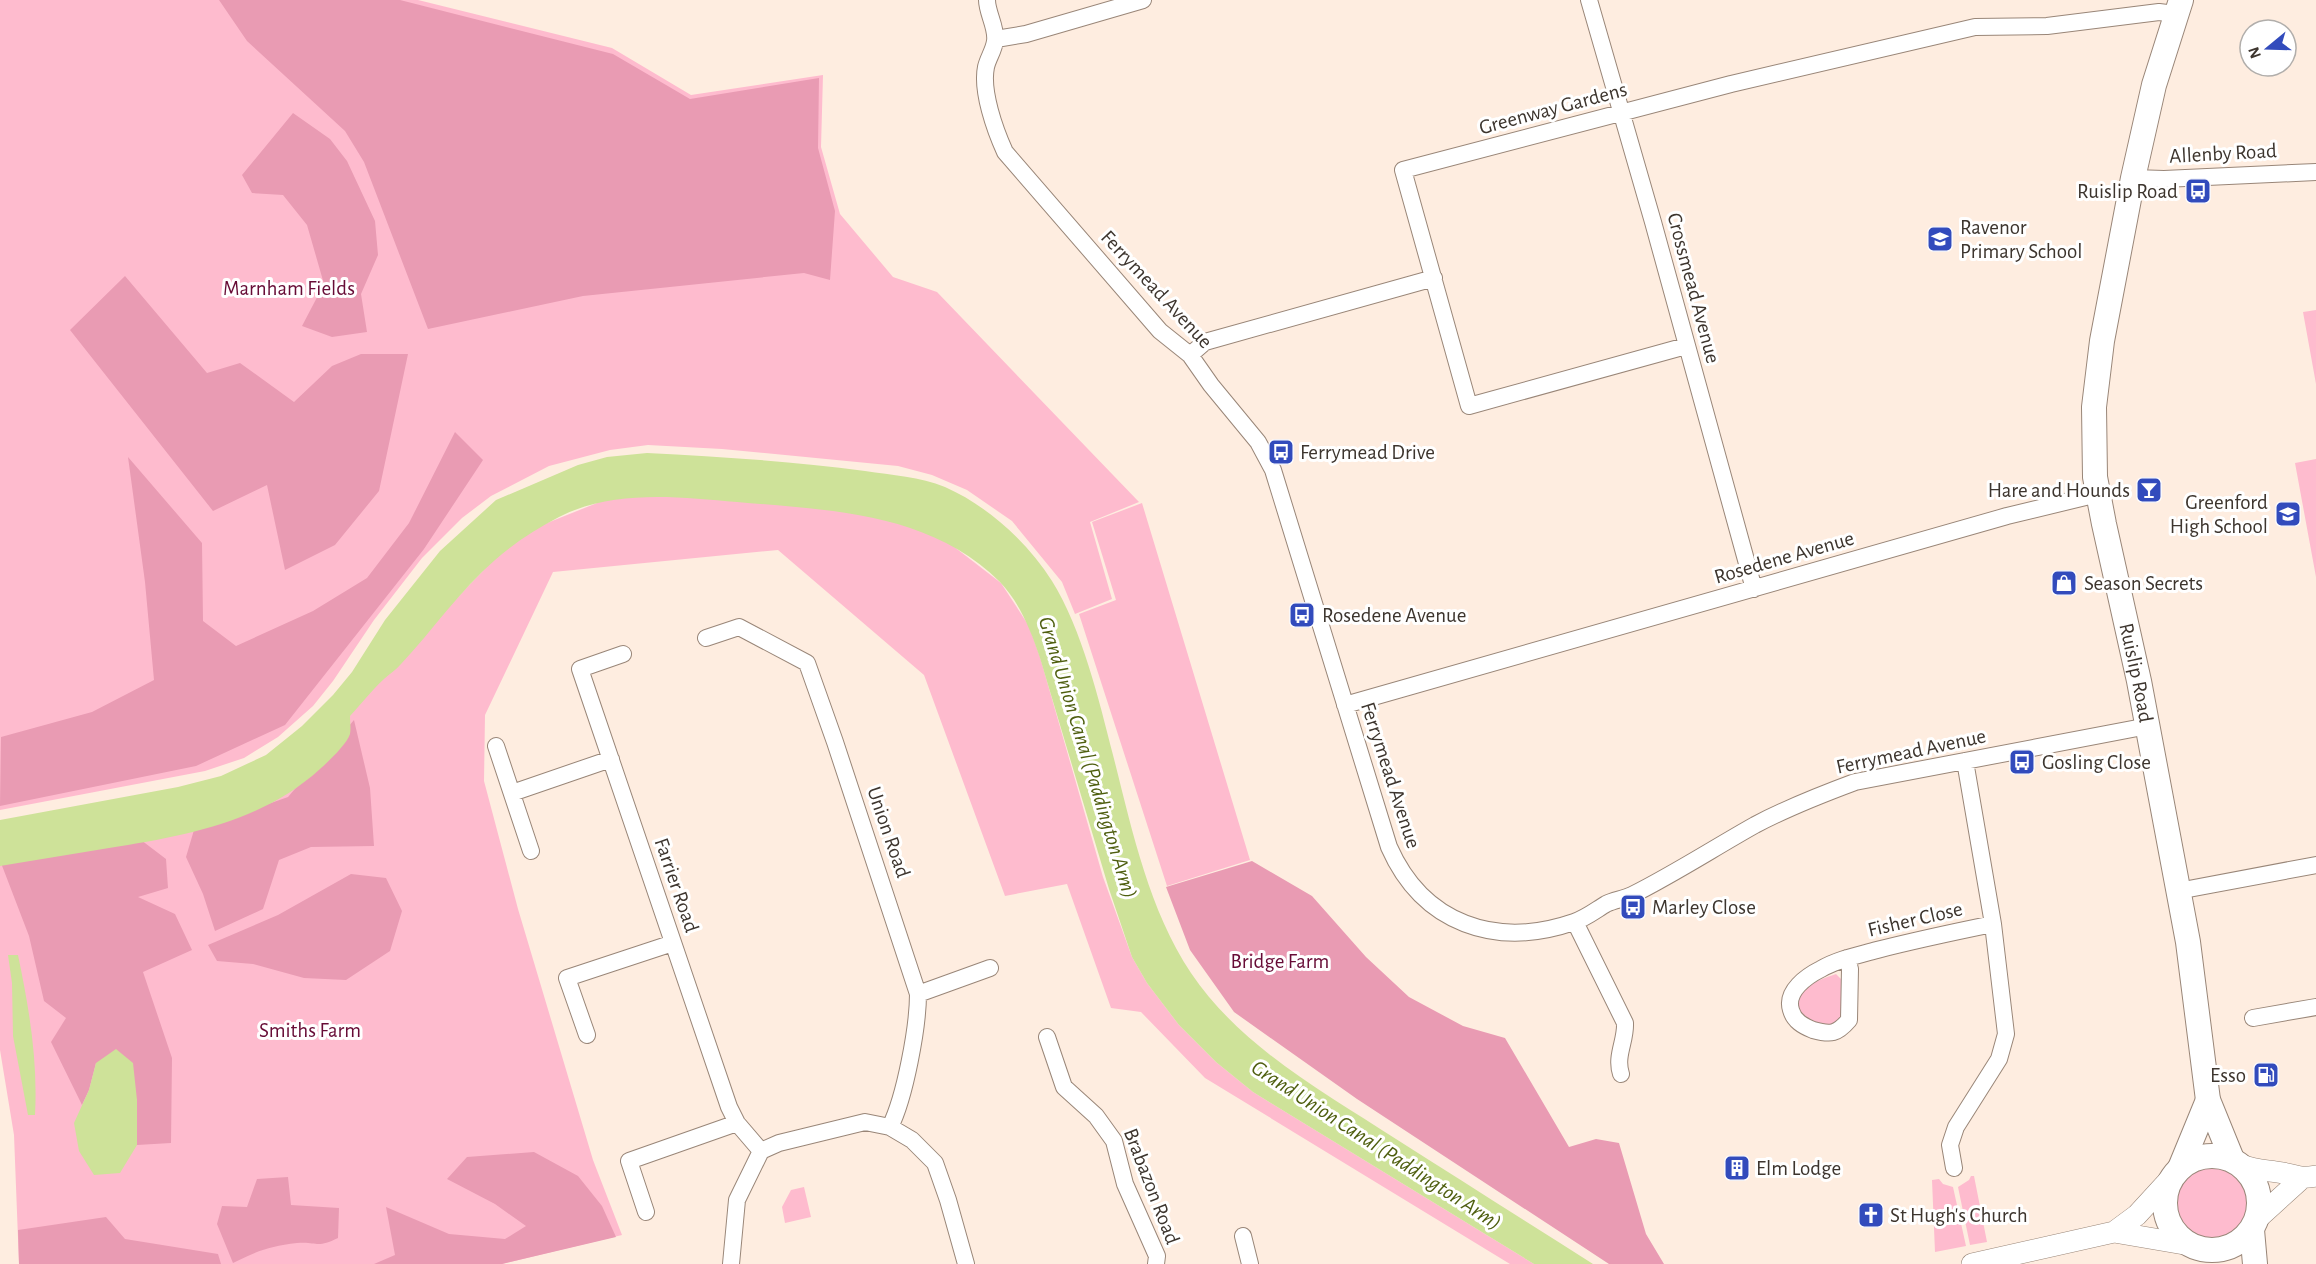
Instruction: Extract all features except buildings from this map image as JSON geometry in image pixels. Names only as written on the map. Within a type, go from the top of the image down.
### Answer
[{"type":"main road","name":"Ruislip Road","points":[[2178,7],[2154,85],[2133,178],[2097,378],[2094,428],[2098,494],[2148,726],[2188,942],[2208,1100],[2237,1162]]},
{"type":"main road","name":"Ruislip Road","points":[[2175,1174],[2208,1100]]},
{"type":"main road","points":[[2254,1225],[2237,1243],[2223,1249],[2201,1252],[2173,1228],[2167,1216],[2165,1198],[2175,1174],[2191,1161],[2203,1156],[2216,1155],[2237,1162],[2251,1175],[2257,1188],[2259,1204],[2254,1225],[2254,1264]]},
{"type":"street","points":[[987,0],[996,39],[1026,34],[1143,0]]},
{"type":"street","name":"Crossmead Avenue","points":[[1589,0],[1754,589]]},
{"type":"street","name":"Greenway Gardens","points":[[1686,346],[1469,406],[1403,170],[1731,84],[1975,27],[2047,26],[2159,12],[2178,7]]},
{"type":"street","name":"Ferrymead Avenue","points":[[996,39],[986,68],[986,78],[989,106],[1005,152],[1160,331],[1190,355],[1211,385],[1258,442],[1273,470],[1389,847],[1397,866],[1409,884],[1441,911],[1482,931],[1526,932],[1575,922],[1606,904],[1629,896],[1757,824],[1810,798],[1855,782],[2148,726]]},
{"type":"street","name":"Allenby Road","points":[[2133,178],[2164,179],[2316,172]]},
{"type":"street","points":[[1190,355],[1205,342],[1434,278]]},
{"type":"street","name":"Rosedene Avenue","points":[[1345,705],[2007,516],[2098,494]]},
{"type":"street","name":"Union Road","points":[[706,638],[739,627],[807,663],[918,993],[918,1009],[904,1082],[897,1113],[890,1127]]},
{"type":"street","name":"Farrier Road","points":[[623,654],[580,669],[729,1107],[737,1123],[761,1151]]},
{"type":"street","points":[[496,746],[531,851]]},
{"type":"street","points":[[512,793],[610,759]]},
{"type":"street","points":[[1954,1168],[1950,1145],[1956,1126],[1999,1059],[2006,1034],[1993,924],[1965,761]]},
{"type":"street","points":[[2178,891],[2316,865]]},
{"type":"street","points":[[1575,922],[1625,1023],[1626,1033],[1618,1067],[1621,1074]]},
{"type":"street","name":"Fisher Close","points":[[1847,958],[1850,969],[1849,1020],[1840,1030],[1829,1033],[1810,1029],[1796,1021],[1790,1007],[1792,993],[1804,979],[1822,967],[1847,958],[1920,939],[1993,924]]},
{"type":"street","points":[[586,1035],[567,978],[673,943]]},
{"type":"street","points":[[918,993],[990,968]]},
{"type":"street","points":[[2253,1018],[2316,1007]]},
{"type":"street","name":"Brabazon Road","points":[[1047,1037],[1064,1087],[1096,1116],[1114,1141],[1125,1184],[1157,1256],[1156,1264]]},
{"type":"street","points":[[731,1264],[737,1200],[761,1151],[779,1143],[865,1122],[890,1127],[912,1140],[935,1163],[966,1264]]},
{"type":"street","points":[[646,1212],[629,1161],[737,1123]]},
{"type":"street","points":[[2237,1162],[2260,1171],[2309,1177]]},
{"type":"street","points":[[1972,1264],[2114,1232],[2137,1215],[2175,1174]]},
{"type":"street","points":[[2254,1225],[2309,1177]]},
{"type":"street","points":[[2114,1232],[2201,1252]]},
{"type":"street","points":[[1243,1236],[1250,1264]]},
{"type":"green space","name":"Marnham Fields","points":[[0,0],[418,0],[612,48],[691,95],[823,75],[821,147],[840,214],[893,277],[937,292],[1139,502],[1090,522],[1112,599],[1075,614],[1062,582],[1012,521],[967,490],[932,475],[898,466],[722,449],[648,445],[610,450],[549,466],[491,496],[462,518],[422,558],[374,620],[333,681],[313,706],[278,737],[244,758],[205,771],[0,810]]},
{"type":"green space","points":[[219,0],[400,0],[613,54],[690,99],[819,78],[818,148],[835,211],[830,280],[804,273],[583,296],[428,329],[364,162],[345,131],[247,41]]},
{"type":"green space","points":[[293,113],[330,139],[347,161],[375,221],[378,255],[361,294],[367,332],[332,337],[302,326],[324,284],[307,225],[283,195],[252,193],[242,175]]},
{"type":"green space","points":[[125,276],[207,373],[240,363],[294,402],[332,366],[361,354],[408,354],[379,491],[335,545],[285,570],[267,485],[213,511],[70,330]]},
{"type":"green space","points":[[2316,310],[2316,384],[2303,312]]},
{"type":"green space","points":[[455,432],[483,460],[424,549],[285,725],[196,766],[0,806],[1,737],[92,712],[154,680],[145,582],[128,457],[202,543],[203,621],[236,646],[313,611],[367,578],[409,523]]},
{"type":"green space","points":[[2316,459],[2316,577],[2295,463]]},
{"type":"green space","name":"Smiths Farm","points":[[622,493],[835,501],[935,532],[1001,583],[1029,626],[1040,657],[1103,877],[1132,957],[1147,983],[1179,1025],[1216,1062],[1253,1092],[1534,1264],[1510,1264],[1205,1078],[1141,1012],[1111,1008],[1067,884],[1005,896],[924,675],[778,550],[553,572],[485,715],[484,781],[518,909],[593,1160],[622,1235],[502,1264],[19,1264],[14,1135],[0,1050],[0,858],[168,831],[354,706],[517,535]]},
{"type":"green space","points":[[1142,503],[1250,860],[1167,886],[1079,614],[1116,600],[1092,522]]},
{"type":"green space","points":[[354,720],[370,788],[374,846],[311,847],[279,860],[263,909],[215,931],[203,894],[186,857],[194,830],[288,797]]},
{"type":"green space","points":[[141,840],[166,859],[168,888],[138,897],[175,914],[192,950],[143,972],[172,1058],[171,1143],[137,1145],[137,1100],[96,1063],[89,1090],[82,1105],[51,1042],[66,1018],[44,1001],[29,936],[1,863]]},
{"type":"green space","name":"Bridge Farm","points":[[1252,861],[1312,896],[1366,957],[1409,997],[1463,1026],[1505,1038],[1569,1147],[1596,1139],[1619,1143],[1646,1234],[1664,1264],[1609,1264],[1357,1099],[1234,1012],[1190,950],[1166,887]]},
{"type":"green space","points":[[351,874],[386,878],[402,911],[390,951],[346,980],[304,978],[253,964],[217,961],[208,945],[278,915]]},
{"type":"green space","points":[[1836,974],[1841,979],[1842,1018],[1826,1025],[1809,1020],[1802,1014],[1798,1000],[1803,992],[1814,983]]},
{"type":"green space","points":[[534,1152],[578,1176],[602,1206],[616,1237],[502,1264],[374,1264],[395,1255],[386,1207],[449,1234],[505,1239],[526,1226],[495,1204],[447,1179],[467,1157]]},
{"type":"green space","points":[[2210,1163],[2225,1166],[2237,1174],[2245,1186],[2248,1201],[2245,1216],[2237,1228],[2225,1236],[2210,1239],[2195,1236],[2183,1228],[2175,1216],[2172,1201],[2175,1186],[2183,1174],[2195,1166]]},
{"type":"green space","points":[[1974,1176],[1987,1242],[1970,1245],[1958,1187]]},
{"type":"green space","points":[[288,1177],[291,1205],[339,1208],[338,1238],[321,1244],[297,1243],[271,1247],[233,1263],[217,1224],[222,1206],[247,1207],[257,1179]]},
{"type":"green space","points":[[1939,1179],[1943,1184],[1953,1187],[1966,1246],[1935,1252],[1932,1180]]},
{"type":"green space","points":[[804,1187],[811,1217],[785,1223],[782,1207],[791,1190]]},
{"type":"green space","points":[[106,1217],[125,1239],[218,1254],[221,1264],[19,1264],[18,1230]]},
{"type":"water","name":"Grand Union Canal (Paddington Arm)","points":[[647,453],[811,465],[916,479],[945,487],[961,495],[1005,527],[1031,553],[1063,600],[1081,643],[1095,688],[1152,895],[1176,948],[1211,999],[1259,1046],[1312,1085],[1593,1264],[1534,1264],[1253,1092],[1216,1062],[1179,1025],[1147,983],[1132,957],[1109,889],[1040,658],[1019,608],[1000,582],[972,559],[942,541],[910,528],[877,519],[807,508],[669,497],[624,499],[580,508],[542,526],[502,554],[482,572],[413,651],[350,716],[350,734],[341,748],[297,787],[273,802],[248,814],[194,832],[0,866],[0,820],[178,787],[221,776],[266,755],[302,726],[333,695],[352,672],[385,620],[440,551],[496,500],[578,465],[607,457]]},
{"type":"water","points":[[8,955],[18,955],[26,995],[34,1054],[35,1115],[28,1115],[13,1036],[12,983]]},
{"type":"water","points":[[116,1049],[133,1063],[137,1100],[137,1145],[120,1173],[94,1175],[79,1151],[74,1123],[89,1090],[96,1063]]},
{"type":"place","name":"Ruislip Road","points":[[2198,191]]},
{"type":"place","name":"Ravenor Primary School","points":[[1940,239]]},
{"type":"place","name":"Ferrymead Drive","points":[[1281,452]]},
{"type":"place","name":"Hare and Hounds","points":[[2149,490]]},
{"type":"place","name":"Greenford High School","points":[[2288,514]]},
{"type":"place","name":"Season Secrets","points":[[2064,583]]},
{"type":"place","name":"Rosedene Avenue","points":[[1302,615]]},
{"type":"place","name":"Gosling Close","points":[[2022,762]]},
{"type":"place","name":"Marley Close","points":[[1633,907]]},
{"type":"place","name":"Esso","points":[[2266,1075]]},
{"type":"place","name":"Elm Lodge","points":[[1737,1168]]},
{"type":"place","name":"St Hugh's Church","points":[[1871,1215]]}]
